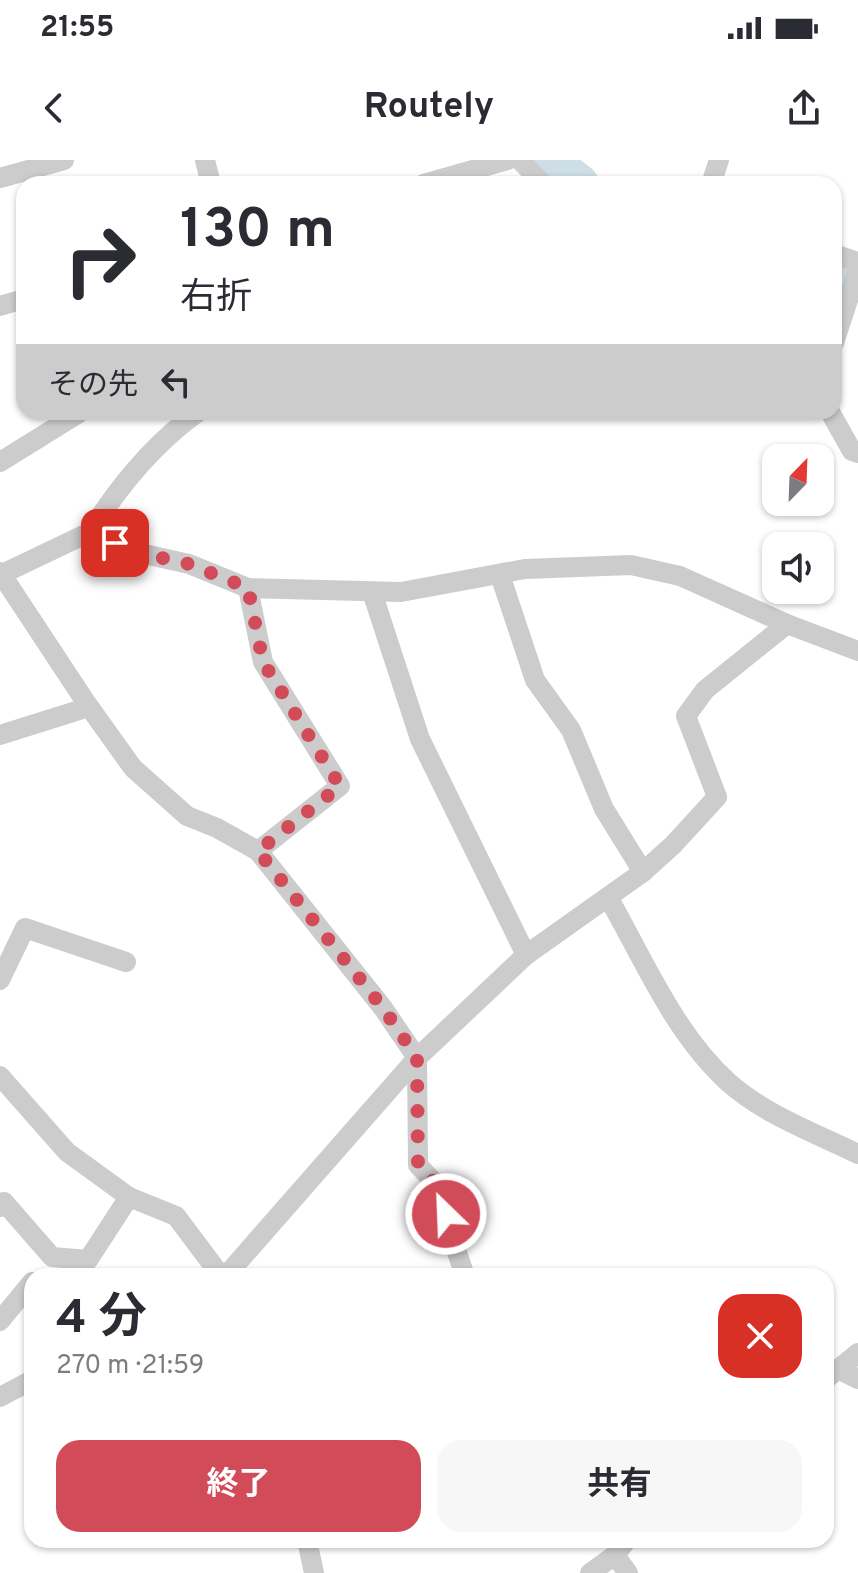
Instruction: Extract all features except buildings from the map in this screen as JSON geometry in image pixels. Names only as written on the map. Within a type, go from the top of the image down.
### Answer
[{"type":"street","points":[[0,178],[64,160]]},
{"type":"street","points":[[451,176],[508,160]]},
{"type":"street","points":[[520,160],[535,176]]},
{"type":"street","points":[[847,300],[858,269]]},
{"type":"street","points":[[0,462],[68,420]]},
{"type":"street","points":[[186,420],[172,430],[116,491],[90,532],[1,574],[133,768],[187,816],[217,828],[258,851],[383,1008],[417,1058],[418,1165],[433,1181],[462,1268]]},
{"type":"street","points":[[835,420],[852,451],[858,453]]},
{"type":"street","points":[[90,532],[140,553],[189,564],[248,588],[401,592],[525,569],[631,565],[680,576],[787,624],[858,651]]},
{"type":"street","points":[[500,575],[535,680],[571,730],[604,809],[643,872]]},
{"type":"street","points":[[248,588],[263,662],[340,786],[258,851]]},
{"type":"street","points":[[372,592],[420,739],[526,955]]},
{"type":"street","points":[[233,1268],[417,1058],[526,955],[643,872],[717,797],[686,716],[705,690],[787,624]]},
{"type":"street","points":[[0,735],[89,707]]},
{"type":"street","points":[[608,897],[693,1046],[730,1084],[768,1110],[858,1154]]},
{"type":"street","points":[[0,980],[25,928],[126,962]]},
{"type":"street","points":[[0,1076],[67,1152],[129,1197],[176,1216],[216,1268]]},
{"type":"street","points":[[0,1207],[4,1202],[52,1257],[88,1260],[129,1197]]},
{"type":"street","points":[[43,1268],[52,1257]]},
{"type":"street","points":[[0,1321],[24,1292]]},
{"type":"street","points":[[834,1372],[858,1353]]},
{"type":"street","points":[[834,1374],[858,1379]]},
{"type":"street","points":[[0,1397],[24,1384]]},
{"type":"street","points":[[309,1548],[314,1573]]},
{"type":"street","points":[[590,1573],[621,1548],[628,1573]]},
{"type":"waterway","points":[[548,160],[569,176]]},
{"type":"waterway","points":[[842,275],[858,281]]},
{"type":"route","points":[[115,543],[140,553],[189,564],[248,588],[263,662],[340,786],[258,851],[383,1008],[417,1058],[418,1165],[433,1181],[446,1214]]}]
